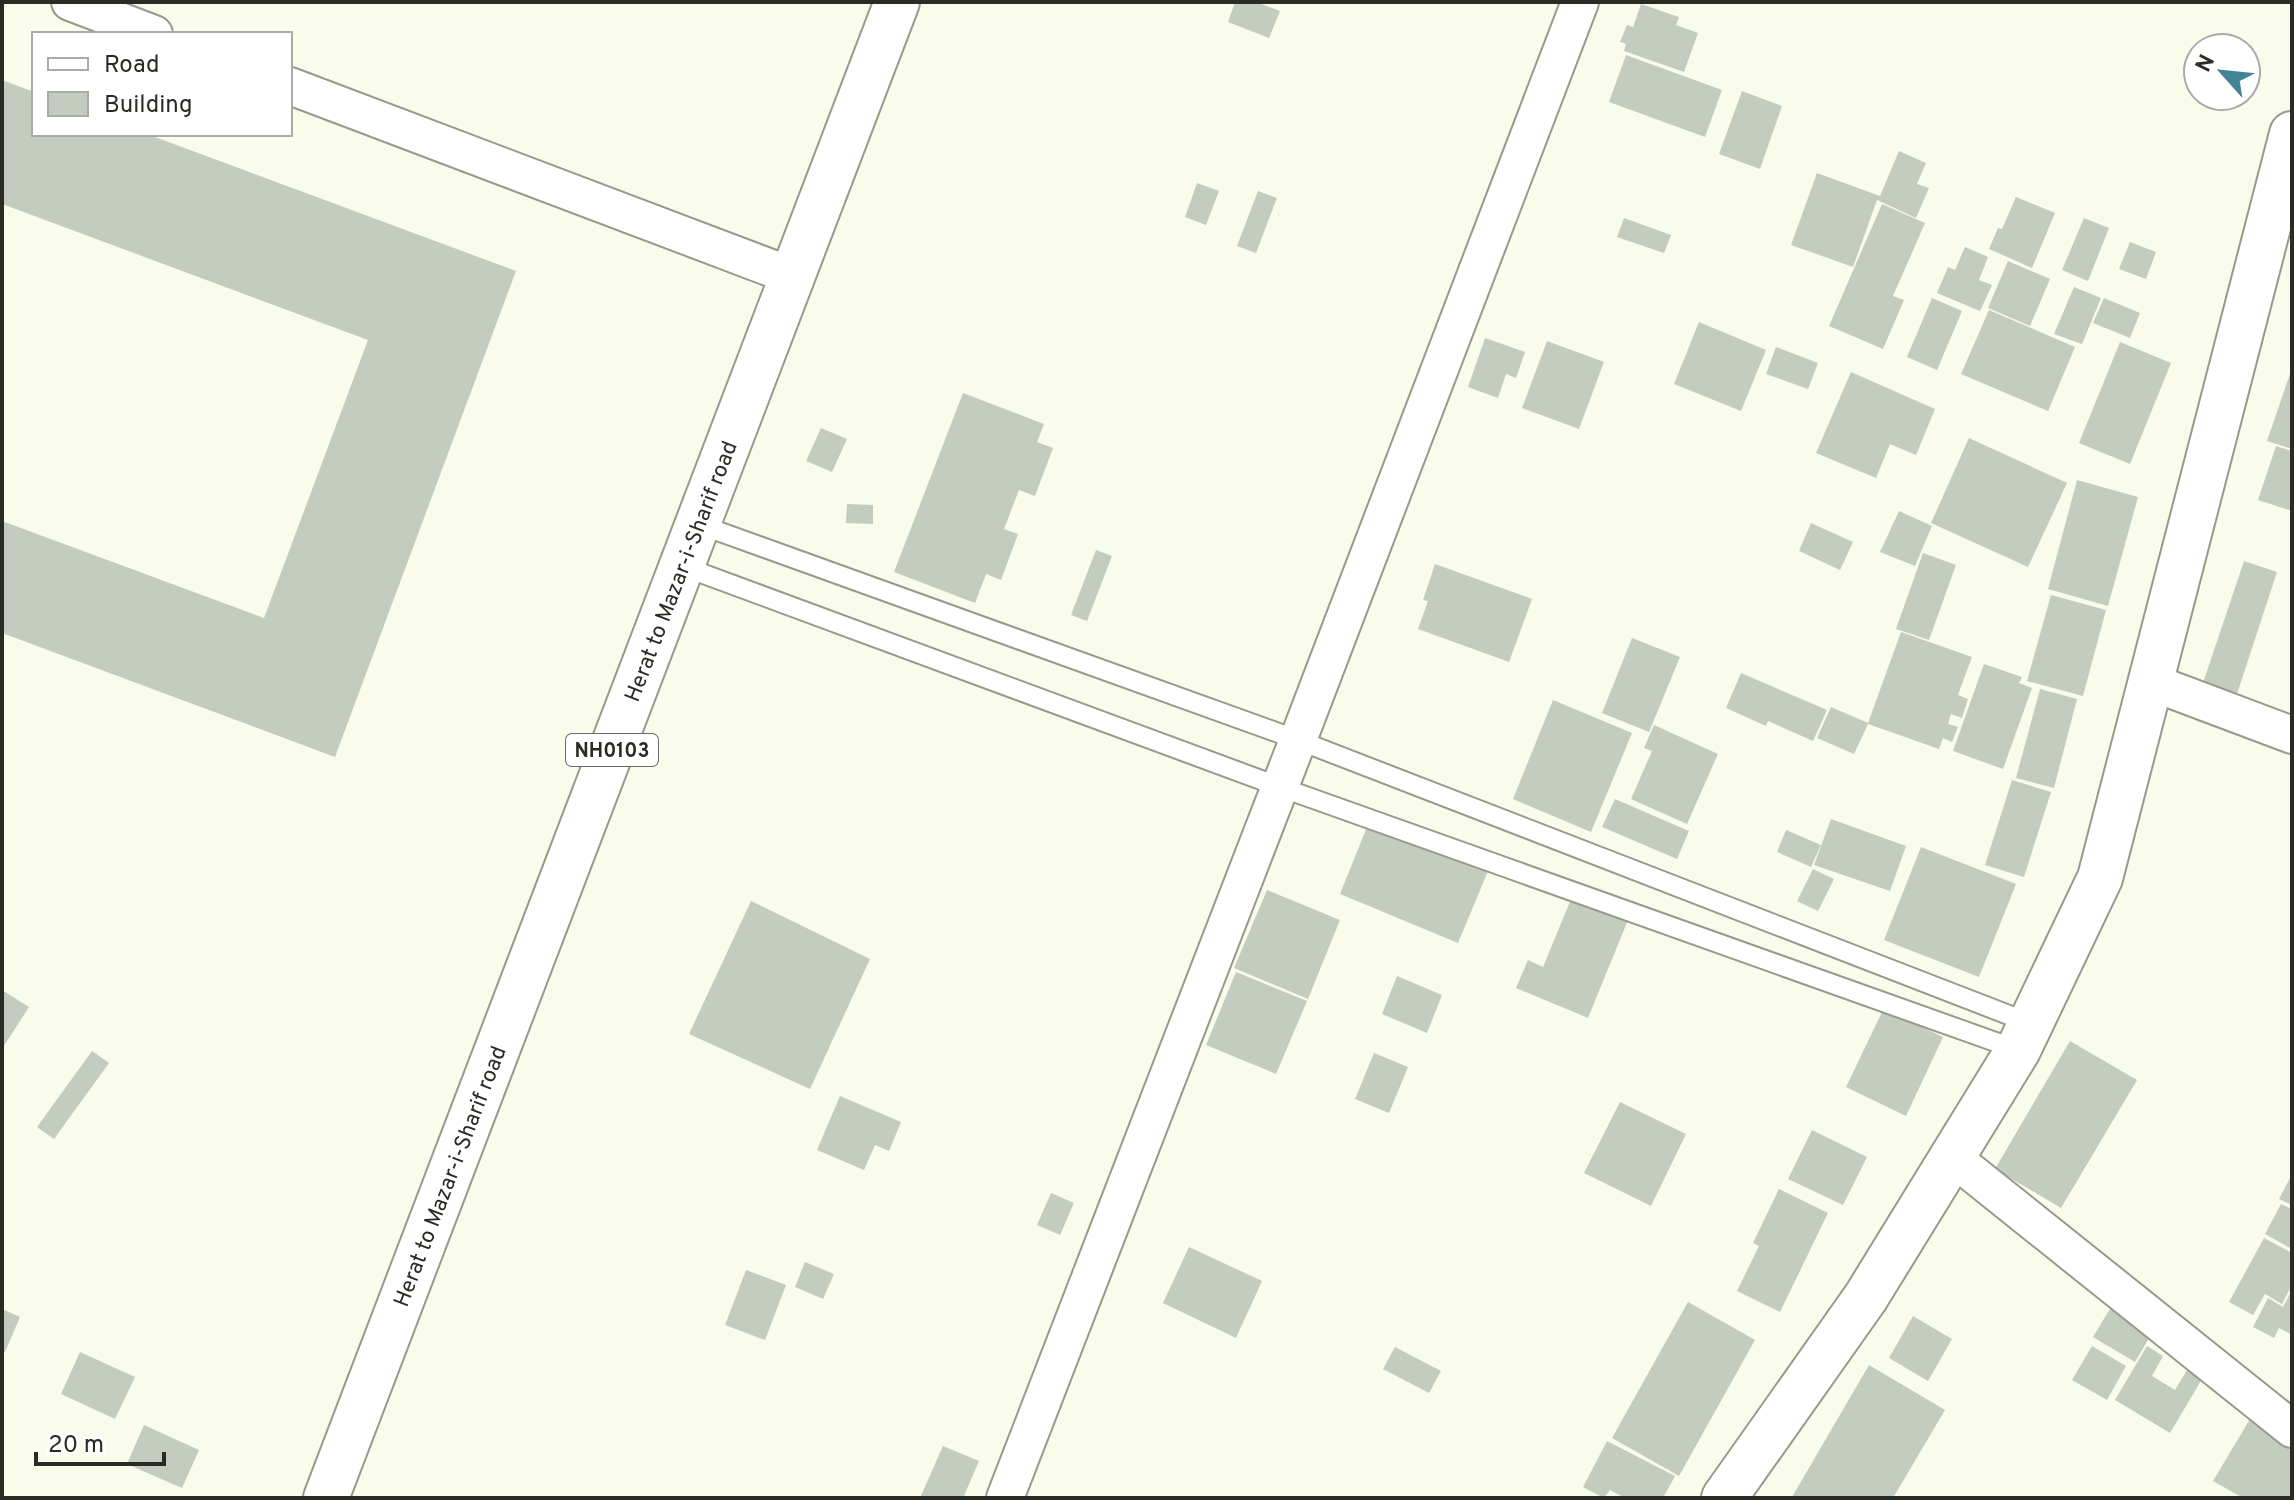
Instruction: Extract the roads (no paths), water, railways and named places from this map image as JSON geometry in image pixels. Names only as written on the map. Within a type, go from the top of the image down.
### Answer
[{"type":"main road","name":"Herat to Mazar-i-Sharif road","points":[[326,1498],[897,2]]},
{"type":"main road","points":[[1724,1498],[1866,1297],[2025,1037],[2100,878],[2292,134]]},
{"type":"street","points":[[70,2],[149,32]]},
{"type":"street","points":[[1005,1498],[1580,2]]},
{"type":"street","points":[[292,87],[792,276]]},
{"type":"street","points":[[2151,682],[2292,735]]},
{"type":"street","points":[[1952,1157],[2292,1429]]},
{"type":"lane","points":[[698,524],[1298,740],[2025,1037]]},
{"type":"lane","points":[[682,566],[1280,787],[2025,1037]]}]
